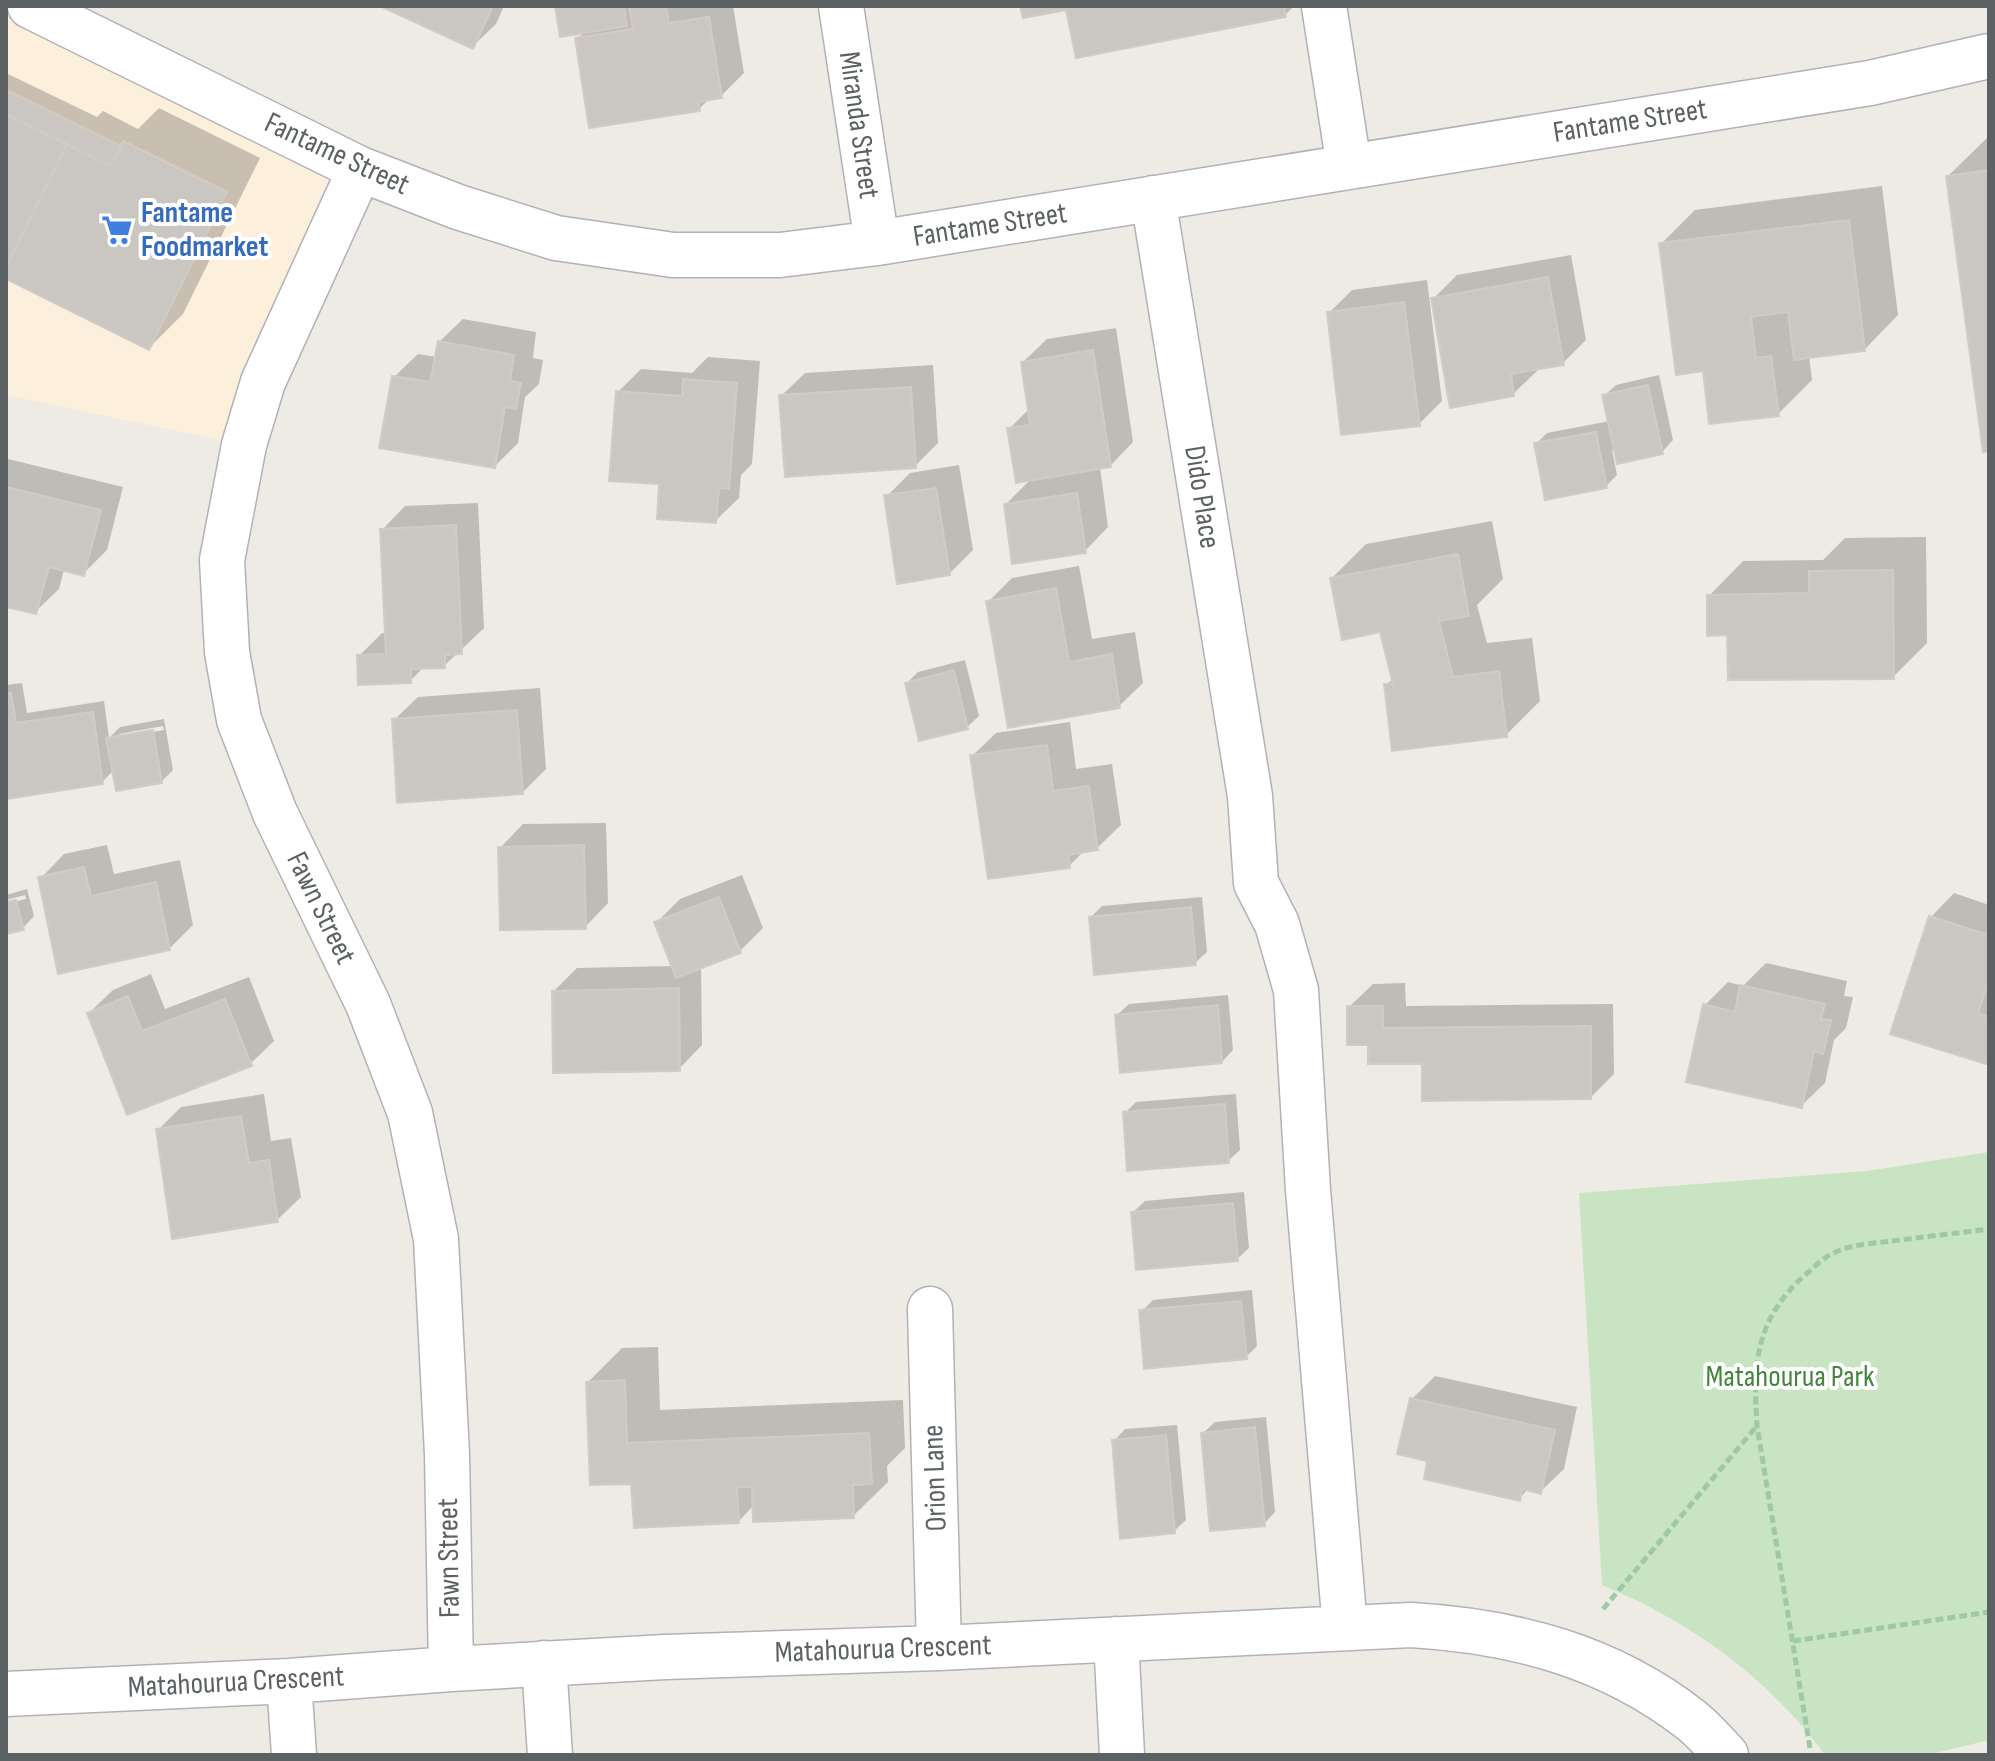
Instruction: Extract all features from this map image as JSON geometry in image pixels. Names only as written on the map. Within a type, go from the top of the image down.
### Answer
[{"type":"street","name":"Fantame Street","points":[[30,6],[360,169],[458,207],[556,238],[673,255],[780,255],[877,243],[1870,83],[1989,56]]},
{"type":"street","name":"Miranda Street","points":[[841,6],[877,243]]},
{"type":"street","points":[[1324,6],[1349,166]]},
{"type":"street","name":"Fawn Street","points":[[360,169],[263,382],[244,445],[222,560],[227,652],[239,720],[275,813],[368,1004],[410,1113],[436,1239],[447,1454],[451,1669]]},
{"type":"street","name":"Dido Place","points":[[1153,198],[1250,796],[1256,883],[1277,924],[1296,990],[1308,1190],[1345,1628]]},
{"type":"street","name":"Orion Lane","points":[[930,1309],[939,1648]]},
{"type":"street","name":"Matahourua Crescent","points":[[6,1694],[289,1681],[544,1663],[1411,1625],[1462,1628],[1527,1640],[1567,1652],[1649,1691],[1693,1722],[1726,1755]]},
{"type":"street","points":[[1116,1639],[1122,1755]]},
{"type":"street","points":[[544,1663],[550,1755]]},
{"type":"street","points":[[289,1681],[294,1755]]},
{"type":"path","points":[[1810,1748],[1757,1426],[1754,1389],[1756,1355],[1761,1337],[1780,1301],[1817,1264],[1838,1251],[1862,1245],[1989,1229]]},
{"type":"path","points":[[1567,1652],[1757,1426]]},
{"type":"path","points":[[1793,1641],[1989,1612]]},
{"type":"shaded area","points":[[6,6],[30,6],[360,169],[244,445],[6,395]]},
{"type":"green space","name":"Matahourua Park","points":[[1989,1152],[1989,1740],[1927,1755],[1825,1755],[1778,1700],[1725,1654],[1666,1616],[1602,1585],[1579,1193],[1867,1171]]},
{"type":"building","points":[[380,6],[493,6],[473,49]]},
{"type":"building","points":[[555,6],[624,6],[627,26],[560,37]]},
{"type":"building","points":[[629,6],[666,6],[669,23],[709,17],[722,98],[698,102],[700,111],[589,128],[575,38],[633,29]]},
{"type":"building","points":[[1020,6],[1284,6],[1286,17],[1076,58],[1066,10],[1023,18]]},
{"type":"building","points":[[6,90],[121,146],[110,166],[6,114]]},
{"type":"building","points":[[6,117],[67,144],[6,267]]},
{"type":"building","name":"Fantame Foodmarket","points":[[123,141],[227,192],[149,350],[6,279],[6,267],[67,144],[110,166]]},
{"type":"building","points":[[1989,170],[1989,451],[1983,452],[1946,176]]},
{"type":"building","points":[[1849,220],[1865,351],[1794,360],[1788,312],[1751,317],[1756,358],[1771,356],[1779,416],[1709,424],[1703,371],[1676,375],[1659,243]]},
{"type":"building","points":[[1548,277],[1564,365],[1511,374],[1514,396],[1450,408],[1431,298]]},
{"type":"building","points":[[1404,302],[1420,426],[1341,435],[1327,312]]},
{"type":"building","points":[[438,341],[514,355],[510,381],[521,383],[516,409],[505,407],[495,468],[379,448],[392,376],[430,382]]},
{"type":"building","points":[[1093,350],[1111,467],[1016,483],[1007,428],[1030,425],[1021,362]]},
{"type":"building","points":[[683,379],[737,383],[729,489],[719,488],[716,523],[657,519],[659,484],[609,481],[616,391],[682,396]]},
{"type":"building","points":[[1648,385],[1663,454],[1617,464],[1602,395]]},
{"type":"building","points":[[911,387],[916,468],[785,477],[779,395]]},
{"type":"building","points":[[1596,432],[1607,488],[1545,500],[1534,443]]},
{"type":"building","points":[[6,487],[101,510],[84,576],[49,567],[36,614],[6,607]]},
{"type":"building","points":[[936,488],[950,575],[897,584],[884,495]]},
{"type":"building","points":[[1077,493],[1086,553],[1012,564],[1004,504]]},
{"type":"building","points":[[456,525],[462,654],[445,655],[445,668],[411,669],[411,683],[358,685],[357,655],[386,654],[380,529]]},
{"type":"building","points":[[1458,554],[1469,616],[1439,621],[1453,677],[1499,671],[1507,737],[1392,751],[1384,684],[1393,684],[1380,632],[1342,640],[1330,578]]},
{"type":"building","points":[[1893,570],[1894,679],[1728,680],[1727,635],[1707,636],[1707,595],[1809,593],[1809,571]]},
{"type":"building","points":[[1056,588],[1069,662],[1112,654],[1120,708],[1008,728],[986,601]]},
{"type":"building","points":[[954,670],[968,729],[919,741],[905,683]]},
{"type":"building","points":[[11,693],[16,723],[93,712],[103,784],[6,799],[6,694]]},
{"type":"building","points":[[517,710],[523,794],[397,803],[392,719]]},
{"type":"building","points":[[153,730],[162,783],[116,791],[106,738]]},
{"type":"building","points":[[1047,745],[1053,791],[1089,786],[1098,850],[1068,855],[1070,868],[988,879],[970,755]]},
{"type":"building","points":[[584,845],[586,929],[500,930],[498,847]]},
{"type":"building","points":[[84,867],[91,896],[156,882],[170,950],[58,974],[38,877]]},
{"type":"building","points":[[719,897],[741,953],[676,978],[654,922]]},
{"type":"building","points":[[16,900],[24,930],[6,934],[6,902]]},
{"type":"building","points":[[1191,907],[1196,965],[1094,975],[1089,917]]},
{"type":"building","points":[[1929,916],[1989,935],[1989,980],[1978,1013],[1989,1017],[1989,1065],[1890,1034]]},
{"type":"building","points":[[1740,985],[1825,1004],[1821,1019],[1831,1020],[1823,1054],[1814,1051],[1802,1108],[1686,1082],[1703,1004],[1735,1012]]},
{"type":"building","points":[[679,988],[680,1071],[553,1073],[552,991]]},
{"type":"building","points":[[128,996],[142,1031],[225,999],[252,1066],[127,1115],[87,1013]]},
{"type":"building","points":[[1218,1005],[1222,1063],[1120,1073],[1115,1015]]},
{"type":"building","points":[[1347,1006],[1383,1006],[1383,1028],[1591,1026],[1591,1099],[1422,1101],[1422,1064],[1368,1064],[1368,1045],[1347,1045]]},
{"type":"building","points":[[1225,1104],[1229,1163],[1127,1171],[1123,1112]]},
{"type":"building","points":[[241,1116],[249,1163],[269,1160],[278,1222],[172,1239],[156,1129]]},
{"type":"building","points":[[1233,1203],[1238,1261],[1136,1270],[1131,1212]]},
{"type":"building","points":[[1241,1301],[1247,1359],[1144,1369],[1139,1310]]},
{"type":"building","points":[[625,1380],[627,1443],[869,1433],[872,1484],[853,1485],[854,1518],[753,1522],[752,1487],[737,1487],[739,1523],[634,1528],[631,1484],[590,1485],[586,1382]]},
{"type":"building","points":[[1410,1398],[1555,1430],[1541,1494],[1522,1489],[1520,1501],[1424,1479],[1427,1461],[1397,1454]]},
{"type":"building","points":[[1255,1427],[1265,1526],[1210,1531],[1201,1433]]},
{"type":"building","points":[[1166,1435],[1175,1533],[1120,1539],[1112,1440]]},
{"type":"place","name":"Fantame Foodmarket","points":[[117,230]]}]
